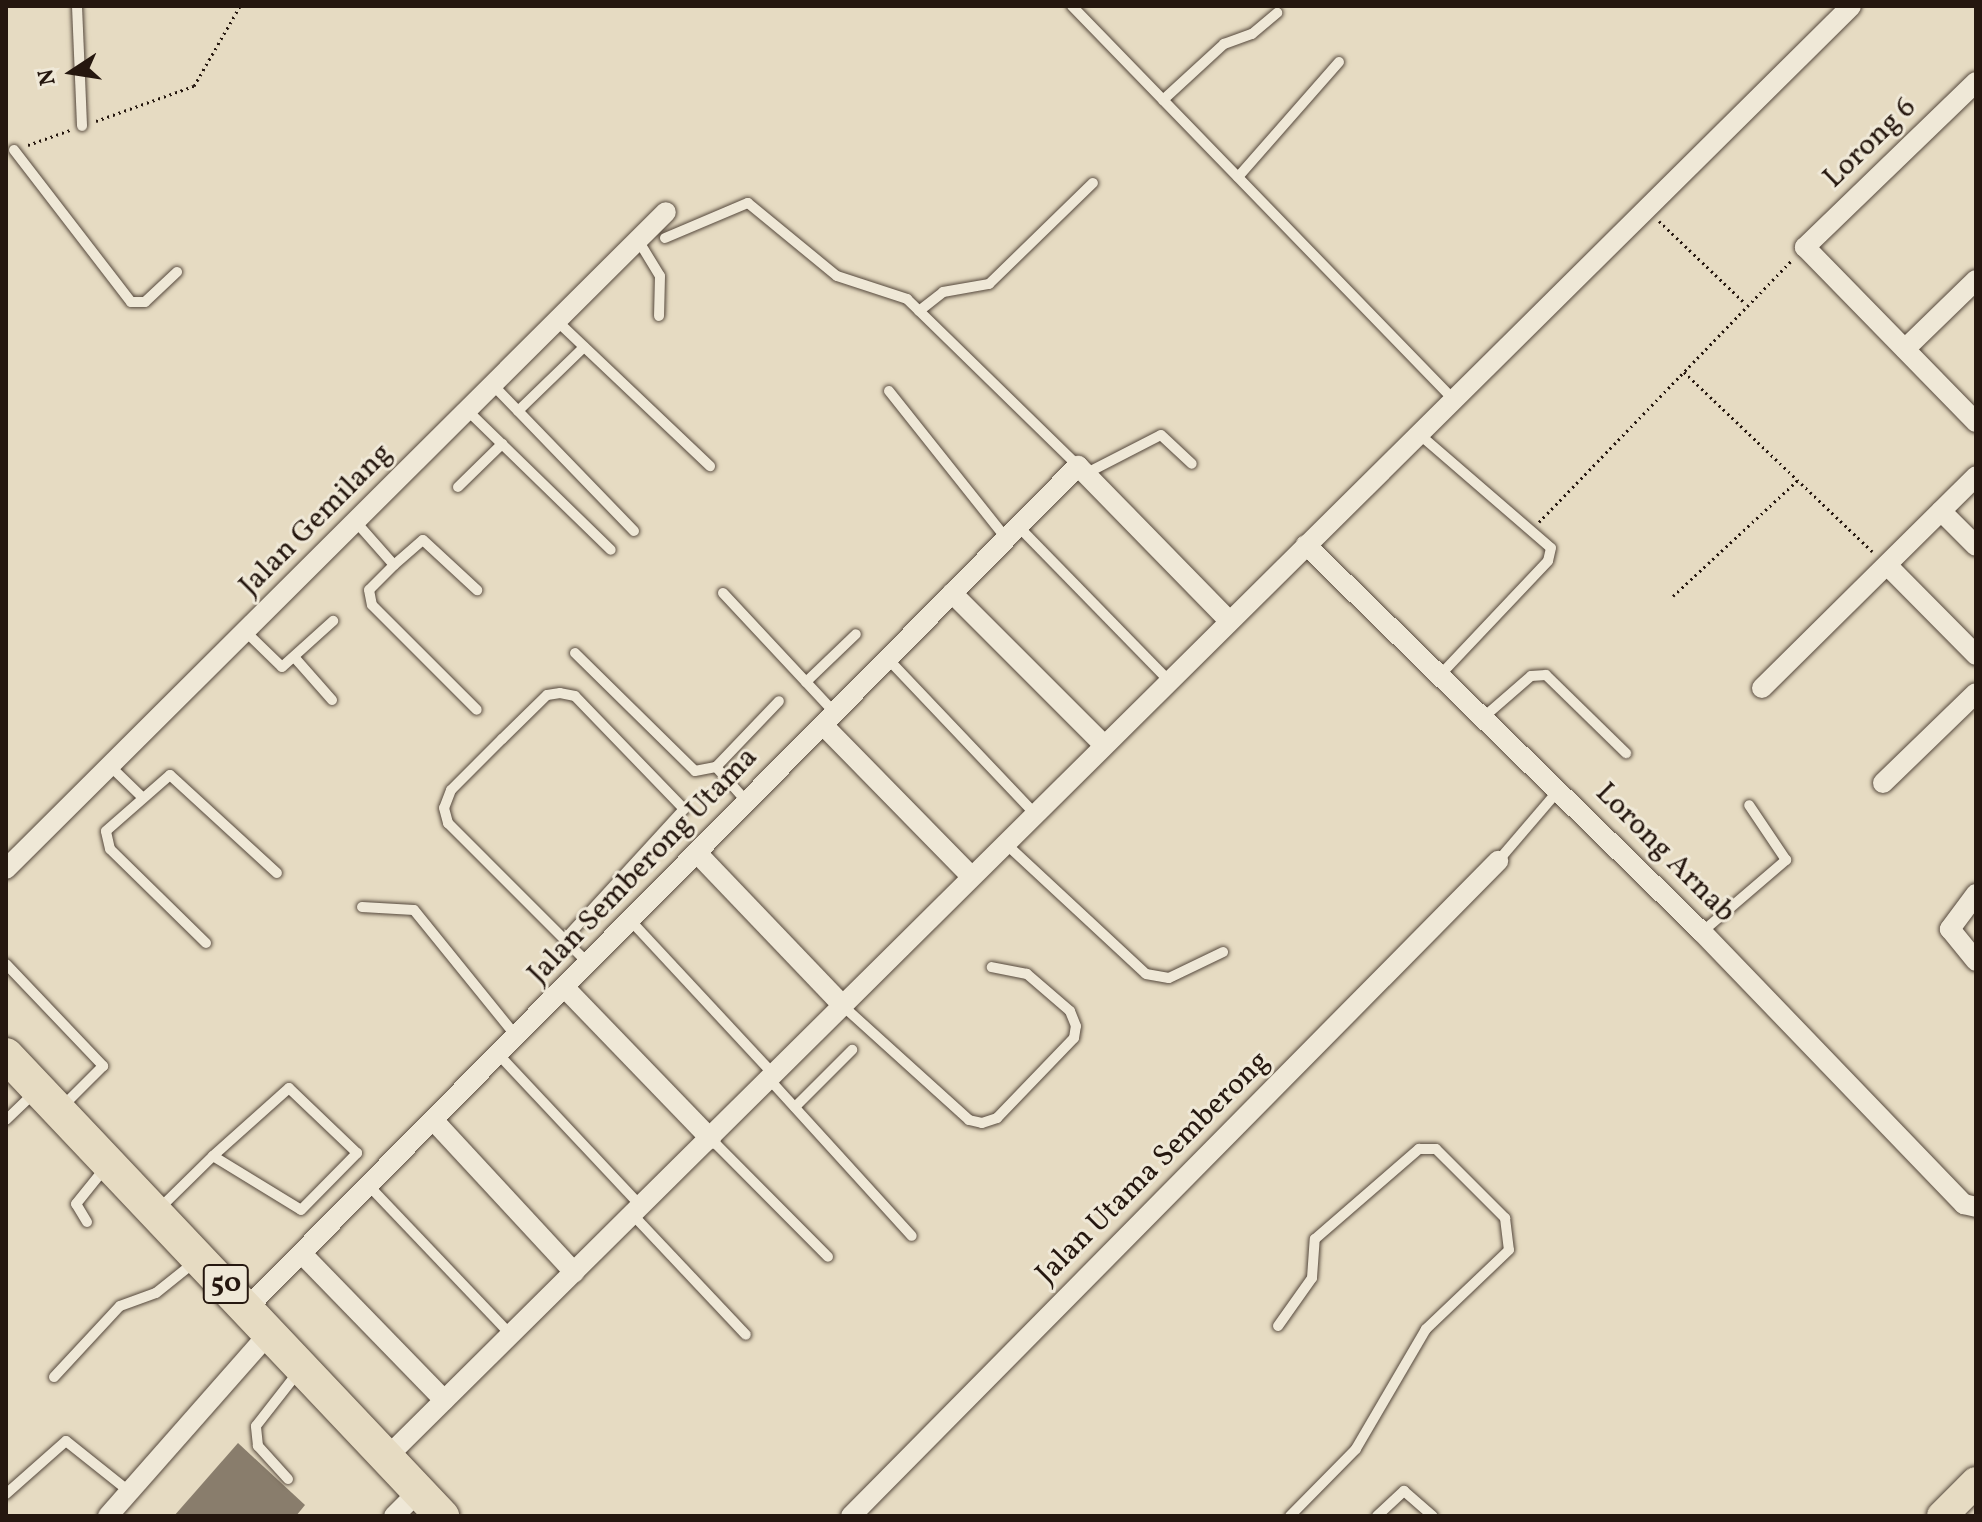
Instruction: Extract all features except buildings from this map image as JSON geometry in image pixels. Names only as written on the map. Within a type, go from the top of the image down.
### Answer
[{"type":"highway","name":"50","points":[[6,1055],[260,1319],[442,1516]]},
{"type":"main road","points":[[1942,1516],[1976,1482]]},
{"type":"street","points":[[387,1457],[638,1212],[1103,744],[1419,434],[1642,205],[1851,6]]},
{"type":"street","name":"Lorong 6","points":[[1805,247],[1976,82]]},
{"type":"street","name":"Jalan Gemilang","points":[[6,869],[666,212]]},
{"type":"street","points":[[1805,247],[1976,422]]},
{"type":"street","points":[[1905,349],[1976,280]]},
{"type":"street","points":[[1082,470],[1229,621]]},
{"type":"street","name":"Jalan Semberong Utama","points":[[108,1516],[130,1492],[304,1256],[1012,532],[1082,470]]},
{"type":"street","points":[[1762,688],[1976,476]]},
{"type":"street","points":[[1941,511],[1976,546]]},
{"type":"street","name":"Lorong Arnab","points":[[1306,545],[1442,673],[1702,932],[1964,1204],[1976,1207]]},
{"type":"street","points":[[1887,565],[1976,655]]},
{"type":"street","points":[[952,593],[1103,744]]},
{"type":"street","points":[[1883,783],[1976,693]]},
{"type":"street","points":[[829,719],[971,876]]},
{"type":"street","points":[[697,853],[843,1006]]},
{"type":"street","name":"Jalan Utama Semberong","points":[[851,1516],[1498,861]]},
{"type":"street","points":[[1976,894],[1950,929],[1976,961]]},
{"type":"street","points":[[565,988],[711,1139]]},
{"type":"street","points":[[435,1122],[574,1272]]},
{"type":"street","points":[[304,1256],[444,1400]]},
{"type":"street","points":[[394,1516],[419,1491]]},
{"type":"lane","points":[[77,6],[82,126]]},
{"type":"lane","points":[[1072,6],[1452,398]]},
{"type":"lane","points":[[1163,100],[1224,44],[1252,34],[1277,13]]},
{"type":"lane","points":[[1238,177],[1339,62]]},
{"type":"lane","points":[[14,150],[131,302],[145,302],[177,272]]},
{"type":"lane","points":[[919,311],[943,292],[989,284],[1093,183]]},
{"type":"lane","points":[[665,238],[742,201],[837,276],[874,284],[919,311],[1082,470],[1161,435],[1192,464]]},
{"type":"lane","points":[[638,240],[660,276],[659,316]]},
{"type":"lane","points":[[557,321],[710,466]]},
{"type":"lane","points":[[518,411],[584,347]]},
{"type":"lane","points":[[493,385],[634,531]]},
{"type":"lane","points":[[889,391],[1012,532],[1169,681]]},
{"type":"lane","points":[[468,411],[611,550]]},
{"type":"lane","points":[[1419,434],[1533,528],[1551,548],[1548,561],[1442,673]]},
{"type":"lane","points":[[458,487],[502,444]]},
{"type":"lane","points":[[356,522],[394,565]]},
{"type":"lane","points":[[477,590],[423,540],[369,590],[372,605],[477,710]]},
{"type":"lane","points":[[723,593],[806,682],[829,719]]},
{"type":"lane","points":[[246,632],[277,667],[295,658],[333,621]]},
{"type":"lane","points":[[806,682],[856,634]]},
{"type":"lane","points":[[575,653],[695,771],[716,767],[779,701]]},
{"type":"lane","points":[[295,658],[332,700]]},
{"type":"lane","points":[[888,659],[1034,813]]},
{"type":"lane","points":[[1485,716],[1531,676],[1546,675],[1626,753]]},
{"type":"lane","points":[[565,939],[684,809],[575,696],[560,693],[547,695],[502,739],[444,808],[448,823],[589,964]]},
{"type":"lane","points":[[109,765],[142,797]]},
{"type":"lane","points":[[716,767],[747,802]]},
{"type":"lane","points":[[206,943],[106,841],[106,831],[162,778],[178,777],[277,873]]},
{"type":"lane","points":[[1498,861],[1560,790]]},
{"type":"lane","points":[[1702,932],[1786,860],[1749,805]]},
{"type":"lane","points":[[1005,843],[1146,974],[1169,978],[1223,952]]},
{"type":"lane","points":[[362,907],[414,910],[517,1038]]},
{"type":"lane","points":[[631,921],[912,1236]]},
{"type":"lane","points":[[6,964],[103,1066],[49,1099],[6,1120]]},
{"type":"lane","points":[[843,1006],[969,1120],[982,1123],[997,1118],[1063,1050],[1076,1026],[1070,1011],[1027,974],[992,967]]},
{"type":"lane","points":[[795,1107],[852,1050]]},
{"type":"lane","points":[[500,1056],[746,1335]]},
{"type":"lane","points":[[156,1212],[213,1156],[289,1088],[357,1153],[301,1210],[213,1156]]},
{"type":"lane","points":[[711,1139],[828,1257]]},
{"type":"lane","points":[[1278,1326],[1312,1278],[1315,1239],[1419,1149],[1436,1149],[1505,1218],[1509,1250],[1426,1329],[1356,1449],[1290,1516]]},
{"type":"lane","points":[[87,1222],[79,1197],[109,1164]]},
{"type":"lane","points":[[371,1188],[510,1334]]},
{"type":"lane","points":[[54,1377],[113,1311],[156,1293],[201,1257]]},
{"type":"lane","points":[[288,1479],[258,1446],[256,1426],[303,1367]]},
{"type":"lane","points":[[6,1494],[66,1441],[130,1492]]},
{"type":"lane","points":[[1377,1516],[1404,1491],[1433,1516]]},
{"type":"path","points":[[14,150],[194,86],[240,6]]},
{"type":"path","points":[[1642,205],[1746,304]]},
{"type":"path","points":[[1533,528],[1746,304],[1805,247]]},
{"type":"path","points":[[1684,372],[1887,565]]},
{"type":"path","points":[[1673,596],[1798,480]]}]
